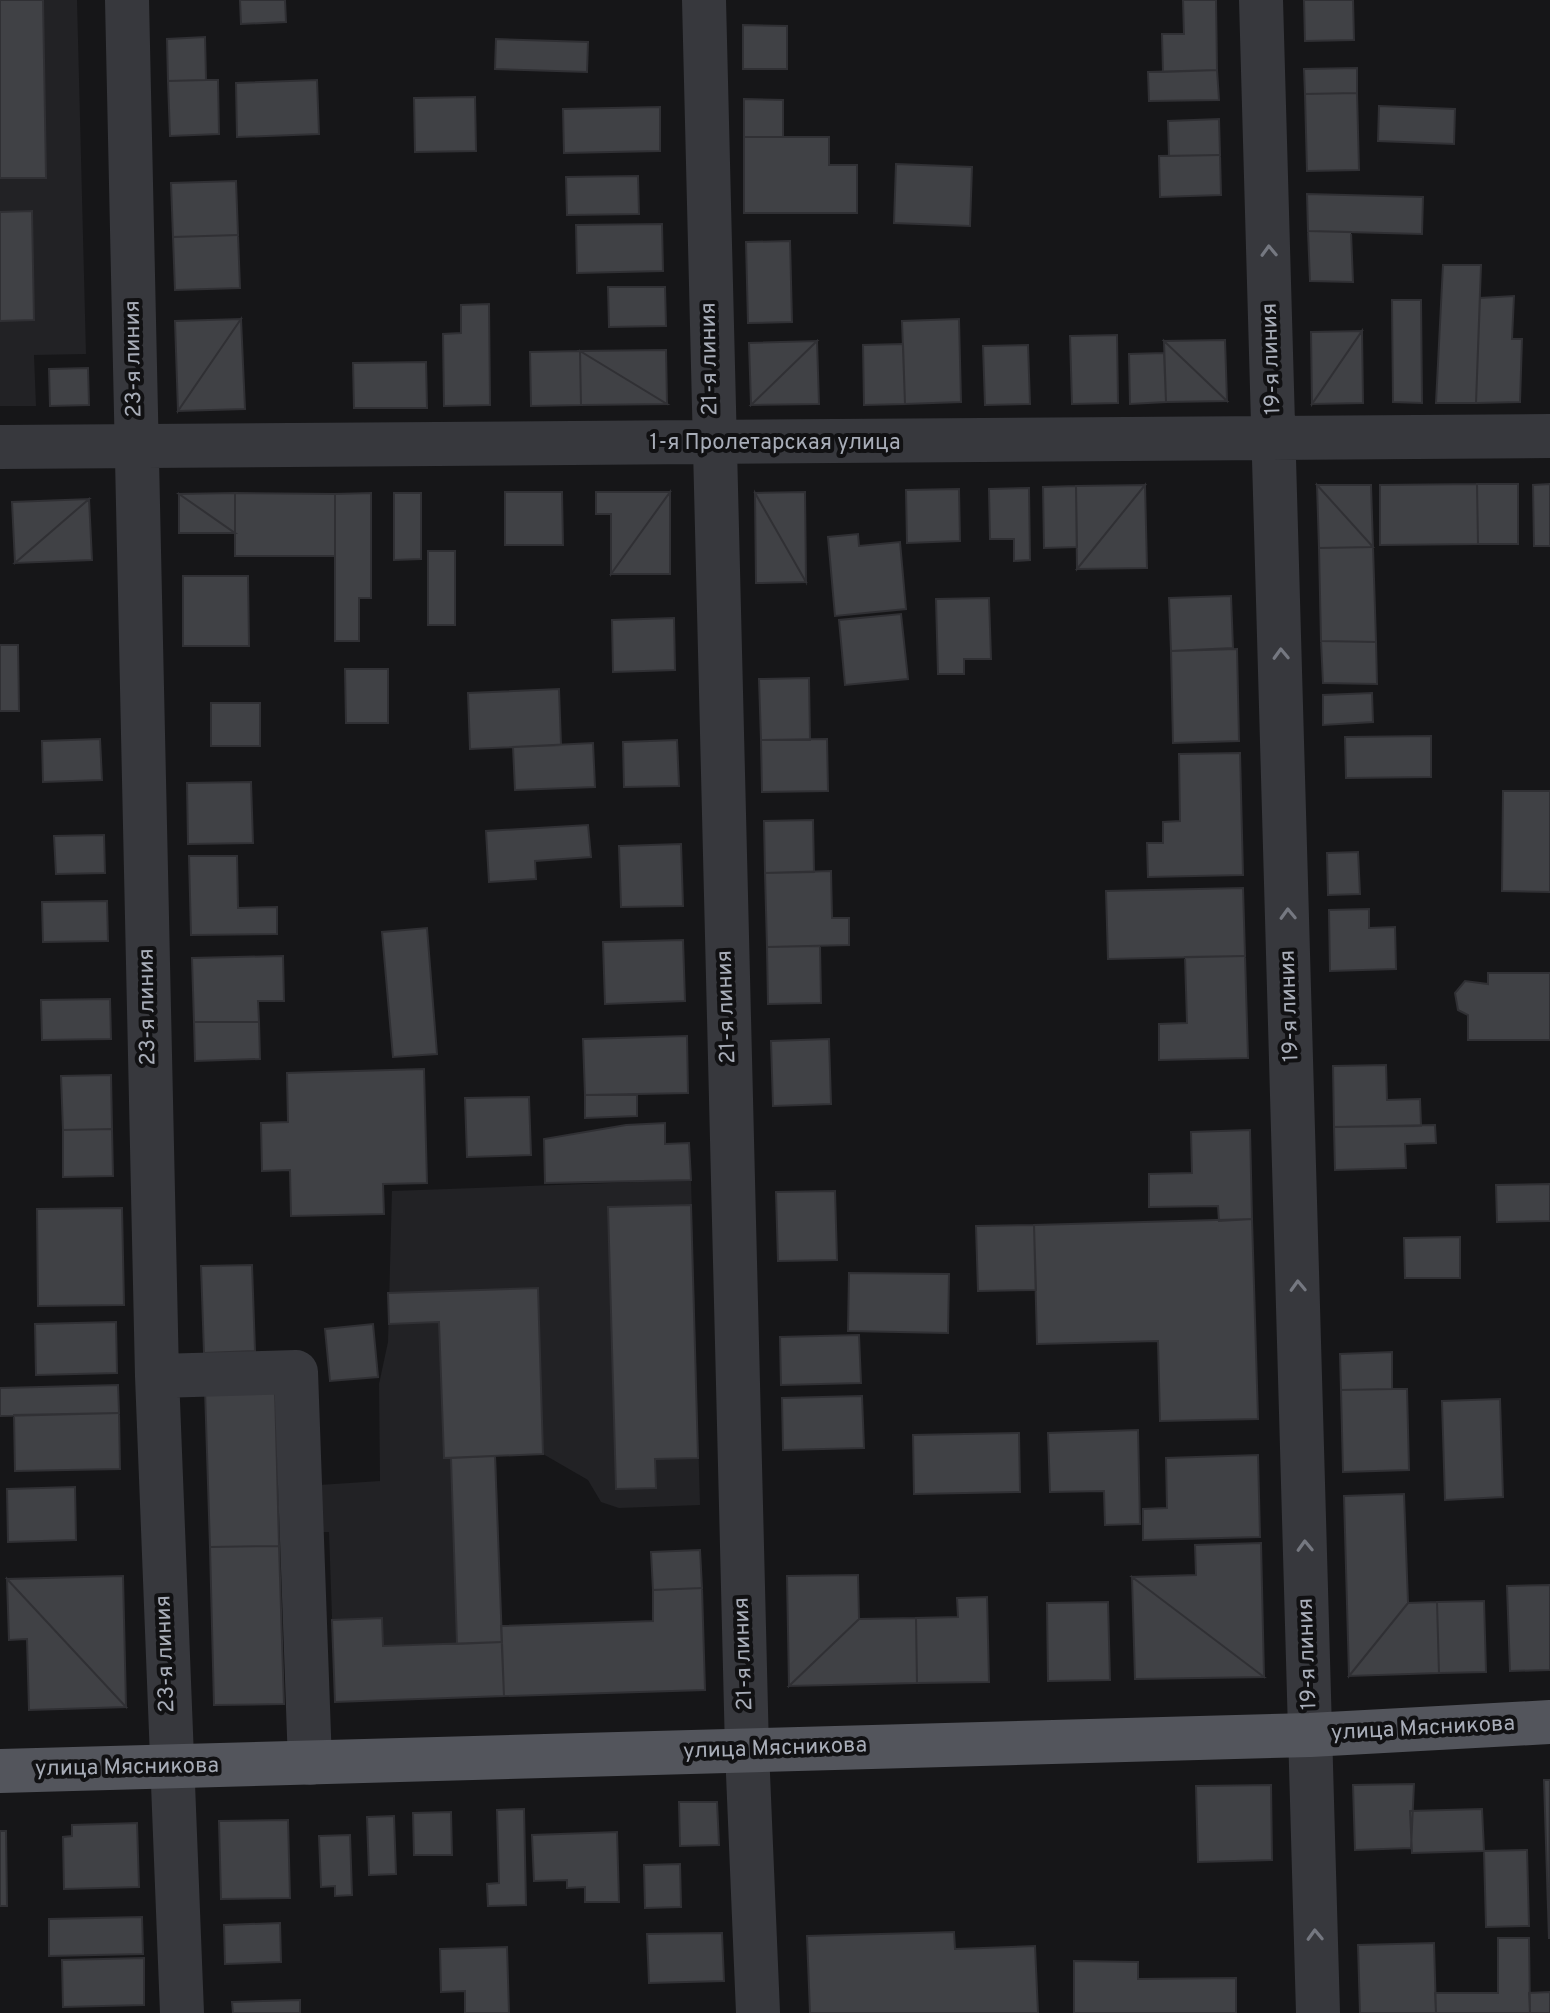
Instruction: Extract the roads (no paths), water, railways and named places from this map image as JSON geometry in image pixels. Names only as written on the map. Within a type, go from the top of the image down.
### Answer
[{"type":"main road","name":"улица Мясникова","points":[[0,1771],[1310,1735],[1550,1722]]},
{"type":"street","name":"23-я линия","points":[[127,0],[157,1376],[182,2013]]},
{"type":"street","name":"21-я линия","points":[[704,0],[712,443],[747,1750],[758,2013]]},
{"type":"street","name":"19-я линия","points":[[1261,0],[1318,2013]]},
{"type":"street","name":"1-я Пролетарская улица","points":[[0,447],[1275,441],[1550,436]]},
{"type":"street","points":[[157,1376],[296,1372],[310,1763]]}]
